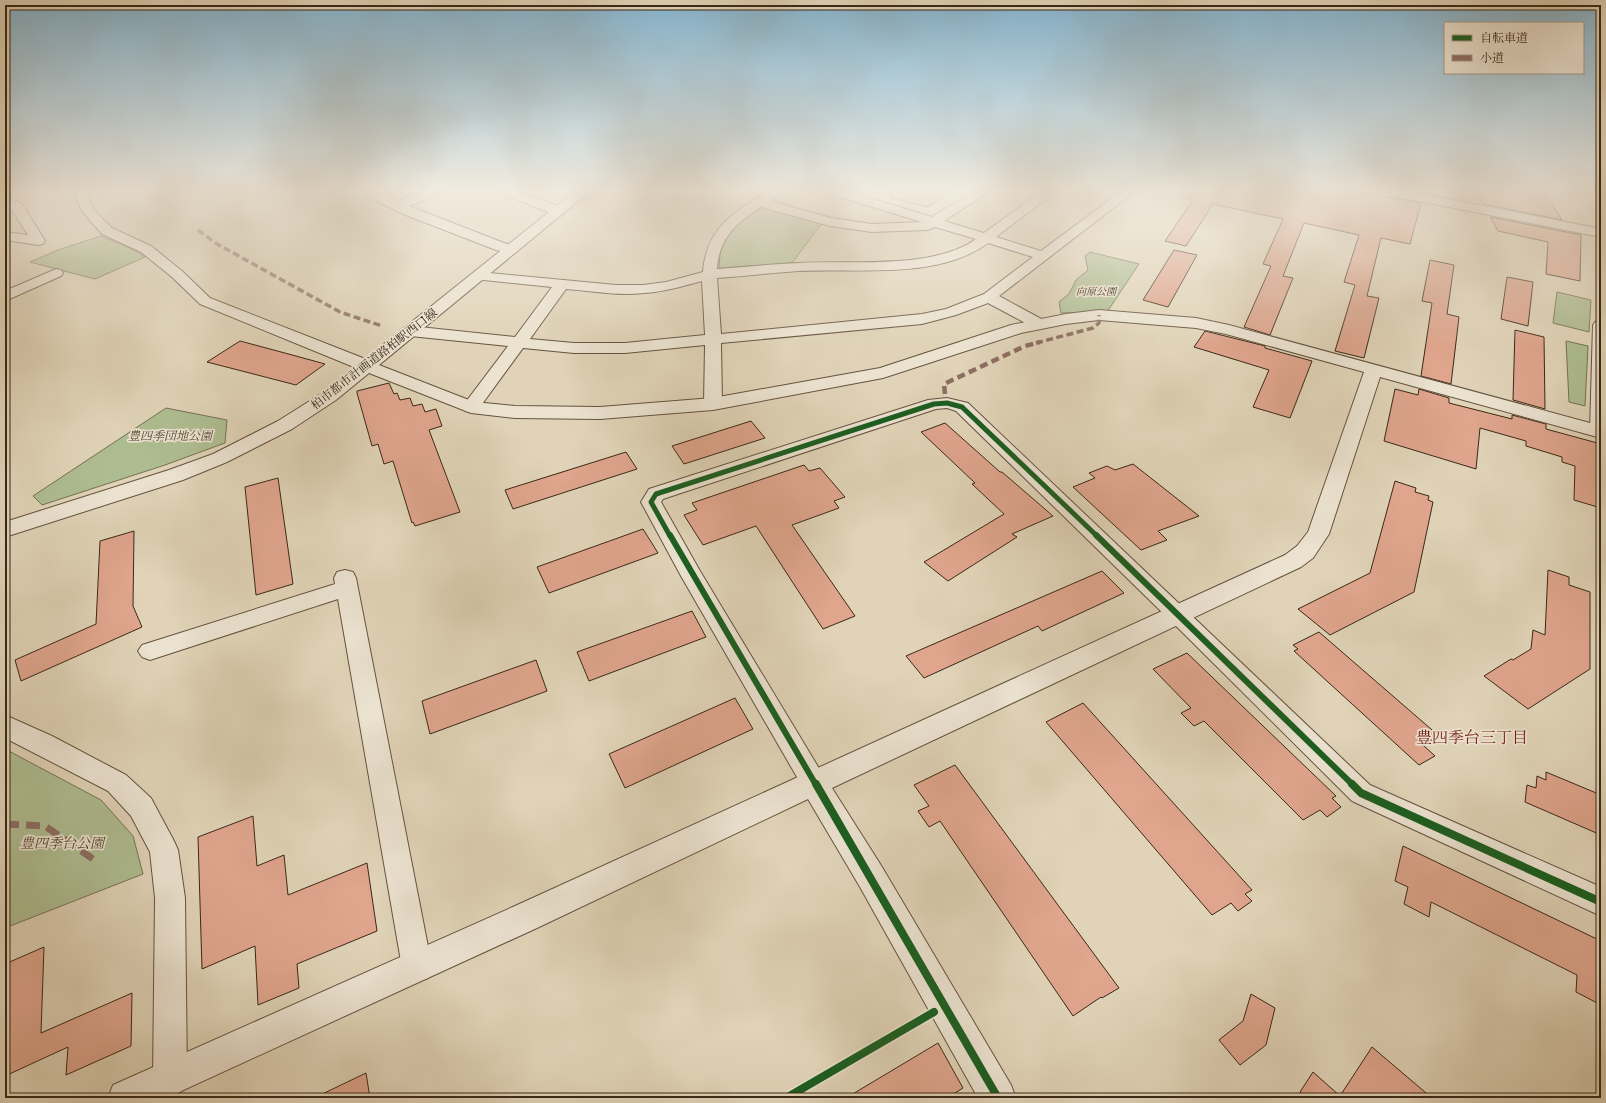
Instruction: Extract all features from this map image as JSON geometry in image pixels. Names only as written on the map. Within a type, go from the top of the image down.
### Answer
[{"type":"street","points":[[134,243],[146,249],[177,274],[205,301],[471,407],[515,412],[600,413],[713,404],[883,373],[1003,334],[1039,324],[1099,315],[1196,323],[1229,330],[1600,431],[1601,326]]},
{"type":"street","points":[[492,243],[512,249]]},
{"type":"street","name":"柏市都市計画道路柏駅西口線","points":[[5,530],[176,475],[220,458],[257,440],[310,410],[519,243]]},
{"type":"street","points":[[713,404],[713,340],[710,274],[712,250],[715,243]]},
{"type":"street","points":[[478,276],[616,289],[643,289],[667,286],[710,274],[799,267],[897,265],[945,259],[971,249],[979,243]]},
{"type":"street","points":[[1001,243],[1044,256]]},
{"type":"street","points":[[410,331],[574,348],[625,348],[922,319],[952,312],[989,297],[1060,243]]},
{"type":"street","points":[[5,297],[56,273]]},
{"type":"street","points":[[471,407],[562,284]]},
{"type":"street","points":[[989,297],[1039,324]]},
{"type":"street","points":[[126,1098],[417,967],[1293,561],[1306,552],[1318,534],[1374,369]]},
{"type":"street","points":[[998,1098],[741,656],[692,576],[651,502],[656,494],[934,404],[948,403],[962,407],[1361,794],[1601,902]]},
{"type":"street","points":[[150,651],[346,583],[417,967]]},
{"type":"street","points":[[5,726],[117,783],[142,807],[164,850],[170,898],[170,1079]]},
{"type":"green space","points":[[78,243],[119,243],[145,257],[95,279],[30,262]]},
{"type":"green space","points":[[721,243],[807,243],[792,263],[719,268]]},
{"type":"green space","name":"向原公園","points":[[1090,252],[1139,264],[1107,312],[1061,313],[1059,302],[1069,294],[1076,280],[1088,270],[1085,256]]},
{"type":"green space","points":[[1557,292],[1591,300],[1589,332],[1553,323]]},
{"type":"green space","points":[[1566,341],[1588,346],[1585,406],[1569,402]]},
{"type":"green space","name":"豊四季団地公園","points":[[166,408],[227,420],[225,443],[165,465],[42,505],[33,496]]},
{"type":"green space","name":"豊四季台公園","points":[[5,749],[101,800],[133,836],[143,874],[5,928]]},
{"type":"building","points":[[1175,243],[1188,243],[1186,246]]},
{"type":"building","points":[[1272,243],[1296,243],[1283,276],[1293,278],[1270,335],[1244,327],[1271,266],[1263,264]]},
{"type":"building","points":[[1356,243],[1380,243],[1367,296],[1379,298],[1364,358],[1335,351],[1355,285],[1344,282]]},
{"type":"building","points":[[1548,243],[1581,243],[1580,281],[1546,274]]},
{"type":"building","points":[[1174,250],[1197,255],[1168,307],[1143,300]]},
{"type":"building","points":[[1430,260],[1454,265],[1447,314],[1459,317],[1451,384],[1421,376],[1432,303],[1422,301]]},
{"type":"building","points":[[1507,277],[1533,282],[1528,326],[1501,319]]},
{"type":"building","points":[[1515,330],[1544,337],[1545,409],[1513,400]]},
{"type":"building","points":[[1205,331],[1265,346],[1265,348],[1312,361],[1290,418],[1253,407],[1269,370],[1194,347]]},
{"type":"building","points":[[240,341],[325,364],[296,385],[207,362]]},
{"type":"building","points":[[389,383],[394,394],[397,393],[400,400],[410,398],[413,406],[422,404],[425,412],[436,409],[442,426],[429,430],[460,512],[415,526],[413,522],[412,523],[393,461],[384,464],[378,444],[372,446],[357,393],[357,391]]},
{"type":"building","points":[[1395,389],[1418,395],[1419,389],[1449,398],[1449,403],[1512,419],[1512,415],[1546,424],[1546,429],[1601,444],[1601,508],[1574,500],[1575,466],[1562,462],[1562,457],[1526,446],[1526,441],[1480,428],[1476,469],[1384,441]]},
{"type":"building","points":[[751,421],[765,438],[684,464],[672,446]]},
{"type":"building","points":[[945,423],[1000,472],[1002,472],[1053,516],[1012,534],[1017,537],[948,581],[924,562],[1004,514],[972,484],[975,483],[921,432]]},
{"type":"building","points":[[626,452],[637,469],[513,509],[505,490]]},
{"type":"building","points":[[1133,464],[1199,516],[1158,531],[1167,540],[1141,550],[1073,487],[1095,478],[1089,473],[1107,466],[1115,470]]},
{"type":"building","points":[[804,465],[809,471],[820,468],[845,497],[834,501],[839,508],[792,525],[855,616],[823,629],[756,526],[703,545],[684,515],[697,510],[692,503]]},
{"type":"building","points":[[278,478],[293,584],[256,595],[245,487]]},
{"type":"building","points":[[1395,481],[1416,488],[1415,492],[1429,496],[1428,500],[1433,502],[1414,592],[1330,635],[1298,609],[1370,573]]},
{"type":"building","points":[[643,529],[658,553],[549,593],[537,567]]},
{"type":"building","points":[[134,531],[133,606],[142,627],[21,681],[15,660],[96,624],[100,541]]},
{"type":"building","points":[[1548,570],[1569,577],[1569,585],[1590,592],[1590,669],[1528,709],[1484,676],[1511,659],[1513,660],[1531,649],[1533,630],[1545,635]]},
{"type":"building","points":[[1102,571],[1124,593],[1042,631],[1038,626],[924,678],[906,656]]},
{"type":"building","points":[[692,611],[706,637],[589,681],[577,652]]},
{"type":"building","points":[[1319,632],[1439,736],[1423,745],[1435,756],[1419,765],[1294,651],[1298,649],[1293,645]]},
{"type":"building","points":[[1187,653],[1336,796],[1332,798],[1341,807],[1327,817],[1320,810],[1303,820],[1204,721],[1194,726],[1181,713],[1191,708],[1153,669]]},
{"type":"building","points":[[536,660],[547,691],[430,734],[422,701]]},
{"type":"building","points":[[735,698],[753,729],[625,788],[609,754]]},
{"type":"building","points":[[1083,703],[1252,890],[1245,894],[1252,901],[1238,911],[1231,903],[1212,915],[1046,722]]},
{"type":"building","points":[[955,765],[1119,988],[1102,998],[1101,997],[1073,1016],[940,821],[929,827],[918,811],[929,806],[914,785]]},
{"type":"building","points":[[1546,772],[1601,795],[1601,835],[1525,802],[1527,785],[1536,788],[1537,776],[1546,780]]},
{"type":"building","points":[[253,816],[257,866],[284,855],[288,895],[367,863],[377,931],[297,964],[299,988],[258,1005],[255,946],[202,969],[198,837]]},
{"type":"building","points":[[1403,846],[1601,941],[1601,1005],[1576,992],[1577,975],[1431,902],[1429,917],[1404,904],[1408,887],[1395,881]]},
{"type":"building","points":[[44,947],[41,1033],[132,993],[131,1046],[66,1075],[68,1047],[5,1076],[5,964]]},
{"type":"building","points":[[1251,994],[1275,1008],[1266,1045],[1240,1065],[1219,1040],[1243,1021]]},
{"type":"building","points":[[938,1043],[963,1088],[947,1098],[846,1098]]},
{"type":"building","points":[[1372,1047],[1432,1098],[1307,1098],[1300,1092],[1313,1072],[1340,1096]]},
{"type":"building","points":[[366,1073],[370,1098],[314,1098]]},
{"type":"marked path","points":[[216,243],[340,312],[382,326]]},
{"type":"marked path","points":[[945,394],[944,384],[1025,346],[1093,328],[1099,323],[1099,315]]},
{"type":"marked path","points":[[5,824],[45,826],[96,861]]},
{"type":"cycle path","points":[[998,1098],[871,877],[692,576],[651,502],[656,494],[934,404],[947,403],[962,407],[1179,615],[1361,793],[1601,902]]},
{"type":"cycle path","points":[[786,1098],[934,1012]]},
{"type":"district","name":"豊四季台三丁目","points":[[1472,737]]}]
